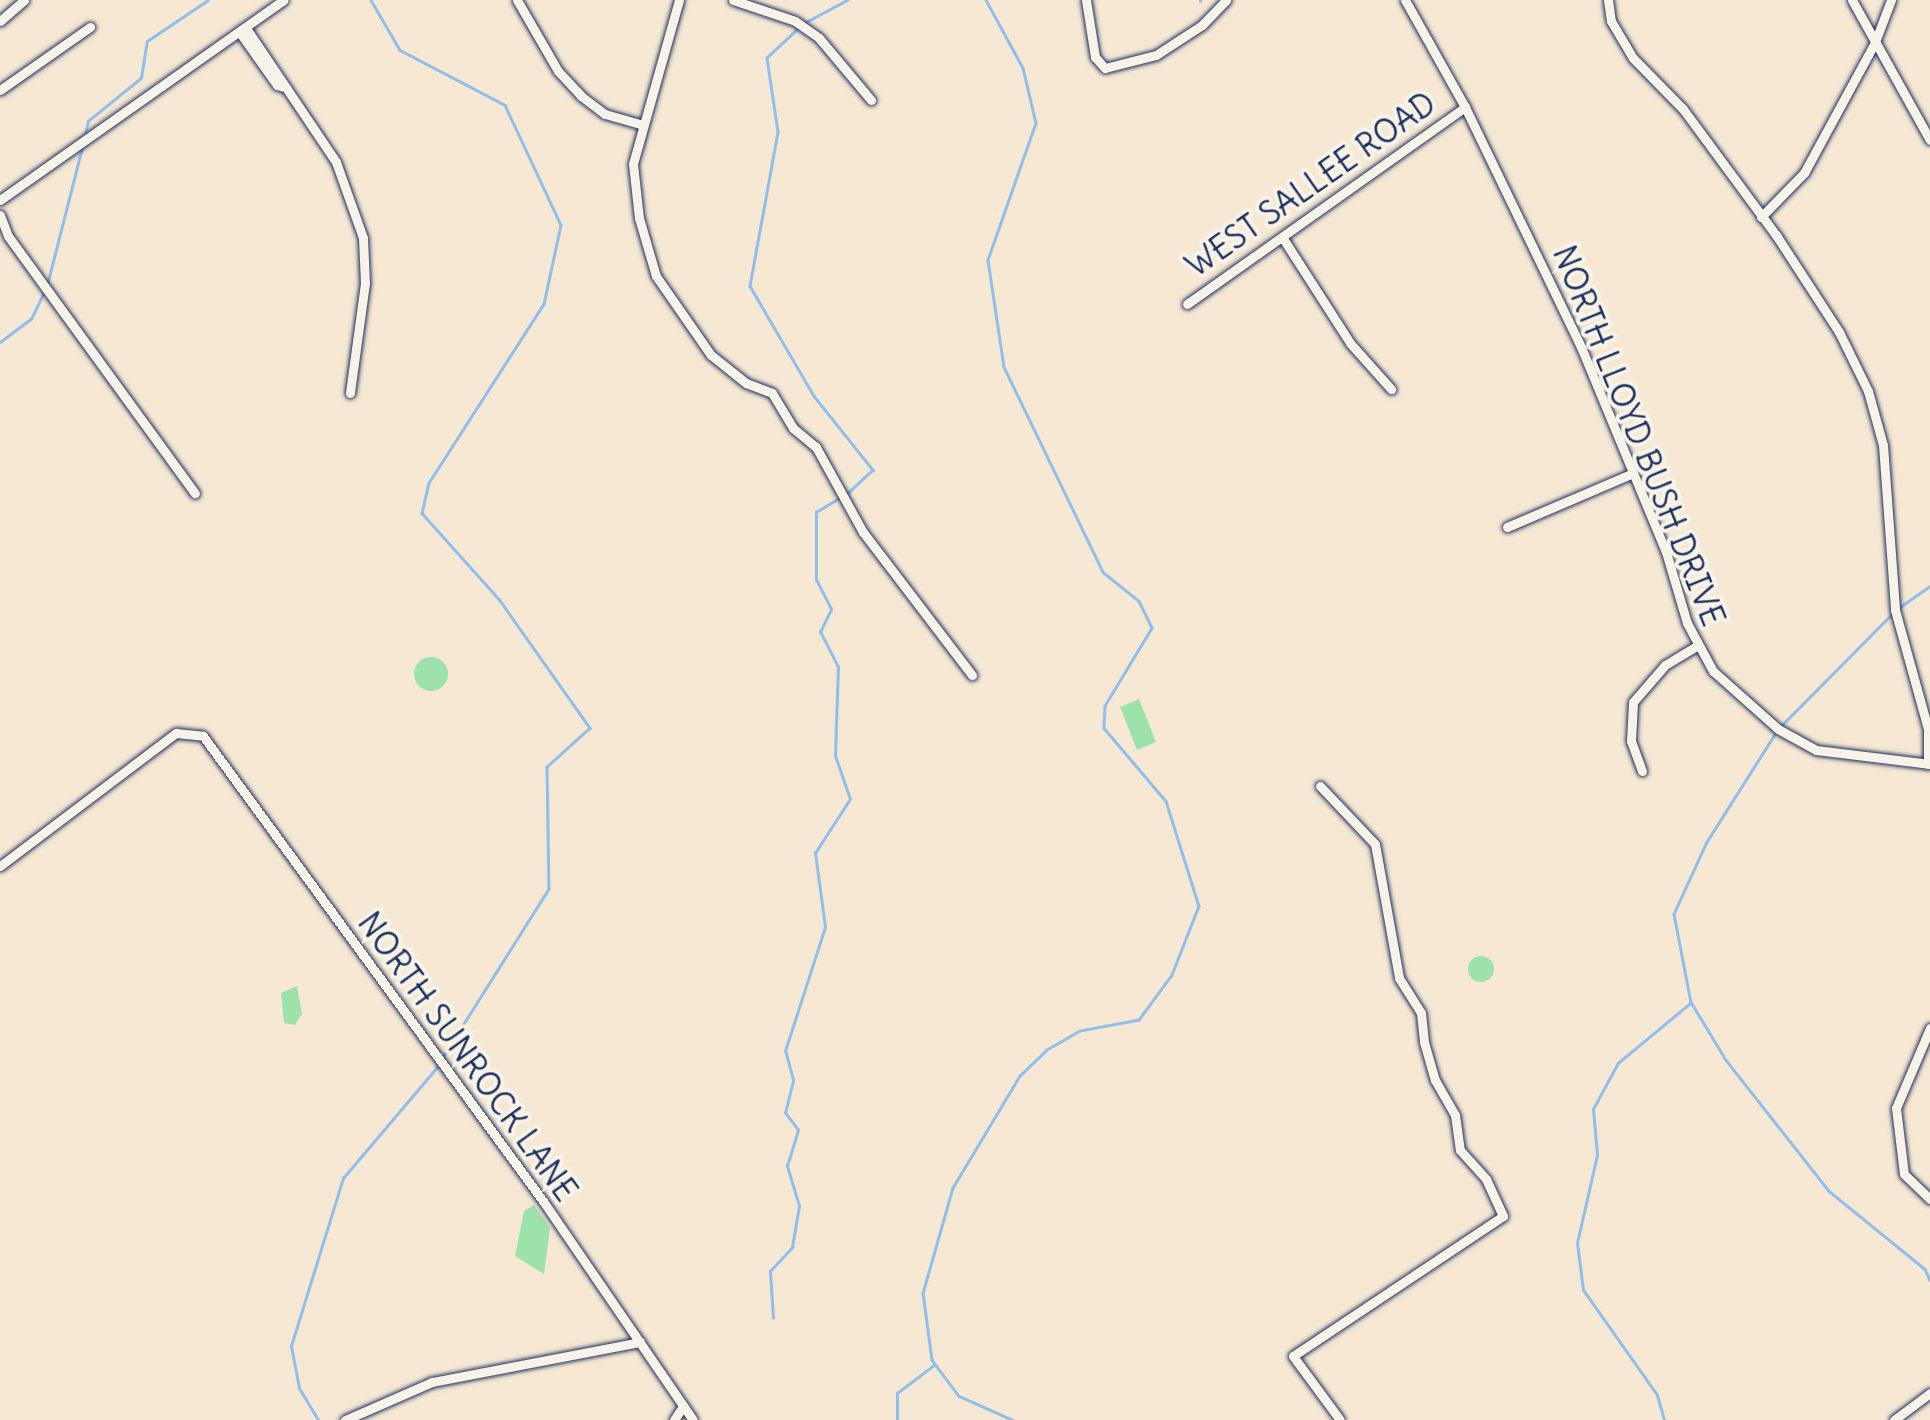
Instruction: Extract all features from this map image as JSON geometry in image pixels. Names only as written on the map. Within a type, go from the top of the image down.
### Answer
[{"type":"street","points":[[0,21],[24,0]]},
{"type":"street","points":[[0,200],[284,0]]},
{"type":"street","points":[[517,0],[558,70],[581,96],[605,114],[643,125]]},
{"type":"street","points":[[679,0],[634,164],[639,218],[656,276],[711,355],[746,383],[772,393],[793,428],[816,446],[864,532],[972,675]]},
{"type":"street","points":[[734,0],[795,21],[819,38],[871,100]]},
{"type":"street","points":[[1086,0],[1095,56],[1105,68],[1168,49],[1226,0]]},
{"type":"street","name":"NORTH LLOYD BUSH DRIVE","points":[[1404,0],[1464,107],[1634,474],[1697,646],[1734,694],[1800,742],[1832,755],[1929,764]]},
{"type":"street","points":[[1608,0],[1610,20],[1632,58],[1683,109],[1762,217],[1840,332],[1868,391],[1884,445],[1895,610],[1928,729],[1929,764]]},
{"type":"street","points":[[1852,0],[1930,140]]},
{"type":"street","points":[[1762,217],[1804,173],[1876,42],[1890,0]]},
{"type":"street","points":[[0,90],[90,27]]},
{"type":"street","points":[[243,30],[277,85],[288,88],[336,162],[363,238],[365,283],[350,393]]},
{"type":"street","name":"WEST SALLEE ROAD","points":[[1187,304],[1284,240],[1464,107]]},
{"type":"street","points":[[0,215],[8,236],[195,492]]},
{"type":"street","points":[[1284,240],[1350,343],[1391,389]]},
{"type":"street","points":[[1507,527],[1634,474]]},
{"type":"street","points":[[1642,771],[1631,741],[1633,702],[1665,664],[1697,646]]},
{"type":"street","name":"NORTH SUNROCK LANE","points":[[0,866],[176,733],[192,730],[212,746],[694,1420]]},
{"type":"street","points":[[1320,786],[1376,844],[1399,978],[1422,1013],[1424,1042],[1434,1080],[1455,1114],[1460,1150],[1486,1179],[1503,1216],[1293,1356],[1340,1420]]},
{"type":"street","points":[[1930,1028],[1896,1108],[1904,1174],[1930,1199]]},
{"type":"street","points":[[346,1420],[432,1382],[640,1342]]},
{"type":"street","points":[[1894,1420],[1930,1394]]},
{"type":"street","points":[[674,1420],[683,1406]]},
{"type":"green space","points":[[431,657],[443,662],[448,674],[443,686],[431,691],[419,686],[414,674],[419,662]]},
{"type":"green space","points":[[1139,699],[1156,742],[1137,750],[1120,707]]},
{"type":"green space","points":[[1481,956],[1490,960],[1494,969],[1490,978],[1481,982],[1472,978],[1468,969],[1472,960]]},
{"type":"green space","points":[[297,986],[302,1014],[295,1025],[284,1023],[281,993]]},
{"type":"green space","points":[[534,1205],[550,1228],[544,1274],[515,1256],[524,1211]]},
{"type":"waterway","points":[[85,135],[88,121],[141,78],[147,41],[208,0]]},
{"type":"waterway","points":[[371,0],[400,50],[505,105],[561,225],[544,304],[429,483],[422,513],[499,599],[590,728],[547,767],[549,889],[442,1059]]},
{"type":"waterway","points":[[806,22],[847,0]]},
{"type":"waterway","points":[[986,0],[1023,68],[1036,123],[988,260],[1004,367],[1103,572],[1139,601],[1152,628],[1105,706],[1104,728],[1166,801],[1199,906],[1172,975],[1139,1020],[1080,1031],[1046,1051],[1020,1076],[953,1188],[923,1293],[932,1360],[959,1396],[1013,1420]]},
{"type":"waterway","points":[[800,27],[767,58],[778,132],[750,286],[814,396],[873,470],[846,495]]},
{"type":"waterway","points":[[47,285],[82,148]]},
{"type":"waterway","points":[[0,342],[31,319],[44,292]]},
{"type":"waterway","points":[[773,1318],[770,1271],[792,1247],[799,1206],[787,1166],[798,1130],[785,1113],[793,1080],[785,1051],[825,927],[815,853],[850,799],[835,756],[838,667],[820,632],[831,609],[816,580],[816,512],[839,498]]},
{"type":"waterway","points":[[1897,609],[1930,586]]},
{"type":"waterway","points":[[1781,726],[1891,615]]},
{"type":"waterway","points":[[1776,733],[1707,842],[1674,914],[1691,1002],[1726,1060],[1829,1191],[1925,1269],[1930,1280]]},
{"type":"waterway","points":[[1664,1420],[1657,1395],[1583,1290],[1577,1243],[1597,1155],[1593,1109],[1618,1063],[1689,1004]]},
{"type":"waterway","points":[[318,1420],[299,1388],[291,1346],[343,1178],[438,1066]]},
{"type":"waterway","points":[[897,1420],[897,1393],[934,1365]]}]
